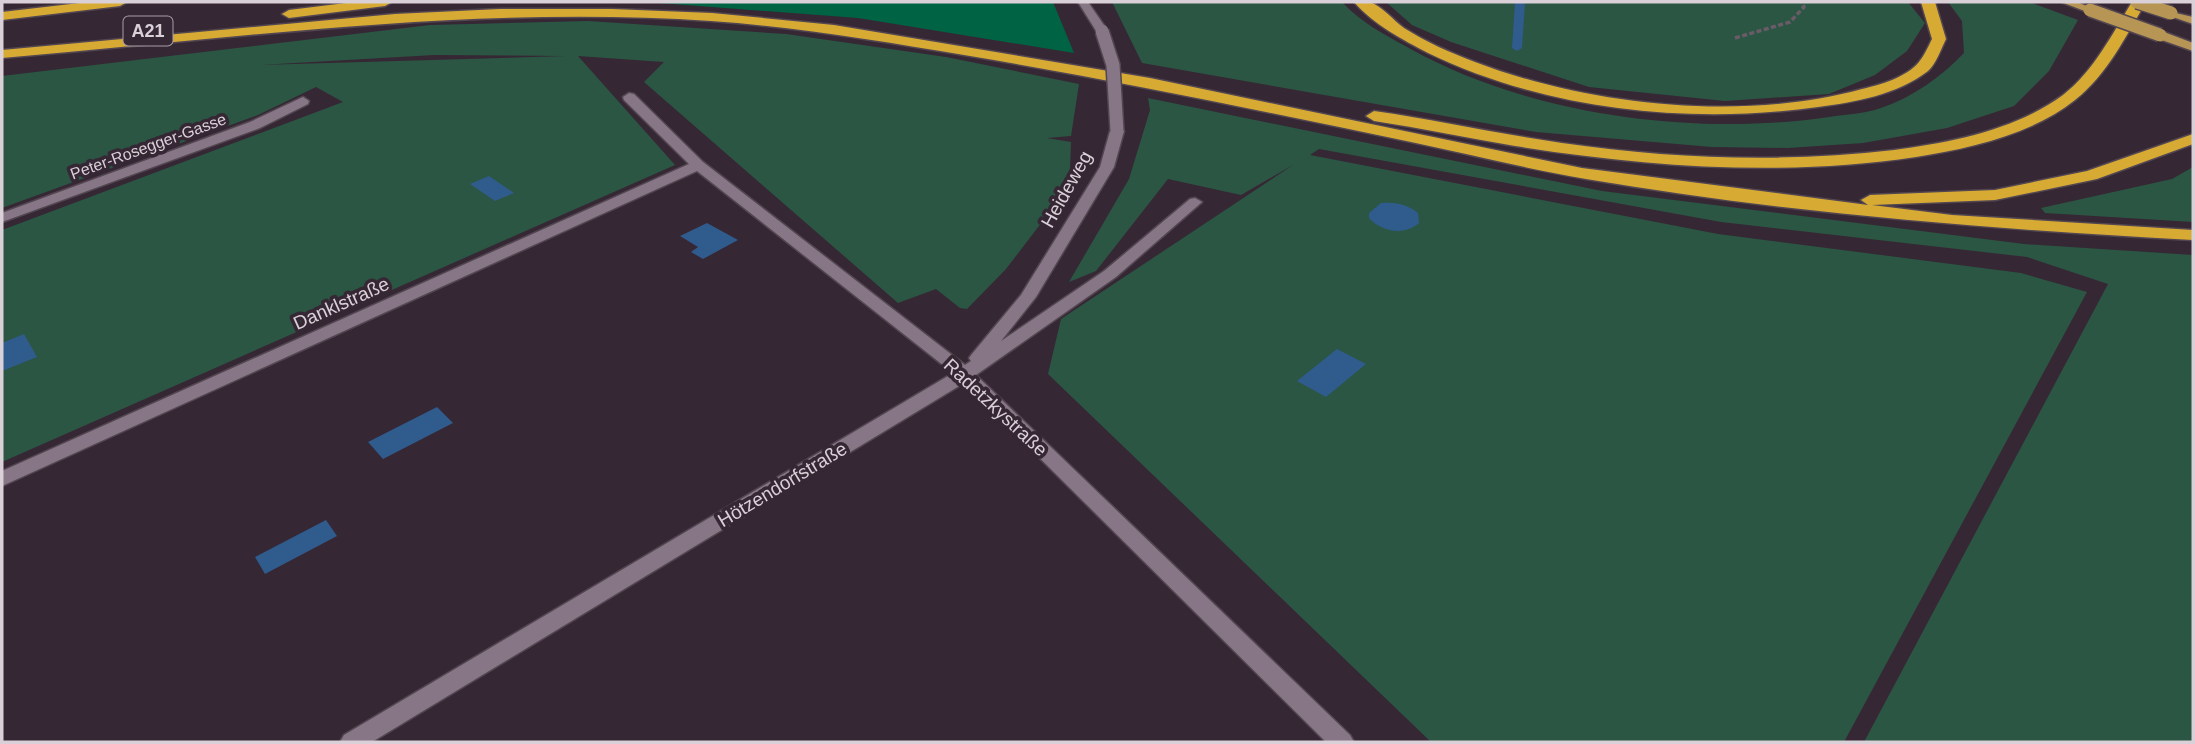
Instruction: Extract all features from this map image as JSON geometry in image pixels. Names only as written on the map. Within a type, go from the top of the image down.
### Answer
[{"type":"highway","name":"A21","points":[[2,16],[120,2]]},
{"type":"highway","name":"A21","points":[[2,52],[385,2]]},
{"type":"highway","points":[[1361,2],[1411,38],[1464,64],[1526,83],[1592,98],[1732,111],[1856,98],[1901,83],[1928,63],[1940,40],[1936,16],[1928,2]]},
{"type":"highway","points":[[2,52],[395,18],[500,13],[612,13],[712,18],[834,29],[1150,83],[1380,116],[1516,142],[1624,156],[1752,164],[1865,159],[1955,146],[2020,125],[2069,98],[2103,60],[2138,2]]},
{"type":"highway","points":[[1150,83],[1582,173],[1777,201],[1952,220],[2193,235]]},
{"type":"highway","points":[[1777,201],[1938,199],[1995,195],[2091,175],[2193,139]]},
{"type":"main road","points":[[2067,2],[2193,47]]},
{"type":"main road","points":[[2138,2],[2193,21]]},
{"type":"street","name":"Heideweg","points":[[965,374],[1028,297],[1107,167],[1117,131],[1113,65],[1102,31],[1083,2]]},
{"type":"street","name":"Radetzkystraße","points":[[629,97],[698,165],[965,374],[1342,742]]},
{"type":"street","name":"Peter-Rosegger-Gasse","points":[[2,218],[255,125],[303,101]]},
{"type":"street","name":"Danklstraße","points":[[2,479],[698,165]]},
{"type":"street","name":"Hötzendorfstraße","points":[[352,742],[965,374],[1110,274],[1195,202]]},
{"type":"path","points":[[1735,38],[1790,22],[1804,7],[1801,2]]},
{"type":"green space","points":[[646,2],[1053,2],[1074,53],[858,18]]},
{"type":"green space","points":[[1112,2],[1342,2],[1365,22],[1407,47],[1454,70],[1504,89],[1557,104],[1612,115],[1667,122],[1723,124],[1777,123],[1862,113],[1904,98],[1936,78],[1964,53],[1962,21],[1948,2],[2029,2],[2078,20],[2049,71],[2014,106],[1947,128],[1863,143],[1788,148],[1712,147],[1536,132],[1142,63]]},
{"type":"green space","points":[[1386,2],[1908,2],[1925,23],[1907,51],[1875,75],[1829,94],[1725,101],[1589,87],[1451,42],[1412,25]]},
{"type":"green space","points":[[588,21],[786,34],[946,57],[1079,84],[1071,136],[1047,138],[1071,142],[1070,169],[1042,222],[1006,269],[967,309],[960,308],[936,289],[898,303],[644,82],[664,62],[578,56],[675,165],[2,462],[2,230],[343,102],[316,87],[258,115],[2,208],[2,76],[430,25]],"holes":[[[434,55],[567,56],[261,65]]]},
{"type":"green space","points":[[1148,98],[1602,191],[2024,244],[2193,255],[2193,742],[1864,742],[2108,284],[2027,257],[1721,222],[1319,149],[1310,155],[1718,234],[2021,273],[2087,292],[1844,742],[1431,742],[1048,374],[1061,319],[1293,165],[1241,195],[1168,179],[1096,271],[1069,282],[1129,179],[1150,110]]},
{"type":"green space","points":[[2193,167],[2193,222],[2045,213],[2041,208],[2172,179]]},
{"type":"water","points":[[489,176],[514,193],[495,201],[470,184]]},
{"type":"water","points":[[1381,203],[1396,203],[1410,208],[1418,213],[1419,223],[1400,231],[1380,227],[1369,218],[1369,213]]},
{"type":"water","points":[[707,223],[738,240],[703,259],[691,252],[698,247],[680,236]]},
{"type":"water","points":[[24,334],[37,357],[2,371],[2,343]]},
{"type":"water","points":[[1337,349],[1366,364],[1326,397],[1297,381]]},
{"type":"water","points":[[437,407],[453,423],[383,459],[368,442]]},
{"type":"water","points":[[326,520],[337,536],[265,574],[255,557]]},
{"type":"waterway","points":[[1517,48],[1520,2]]}]
